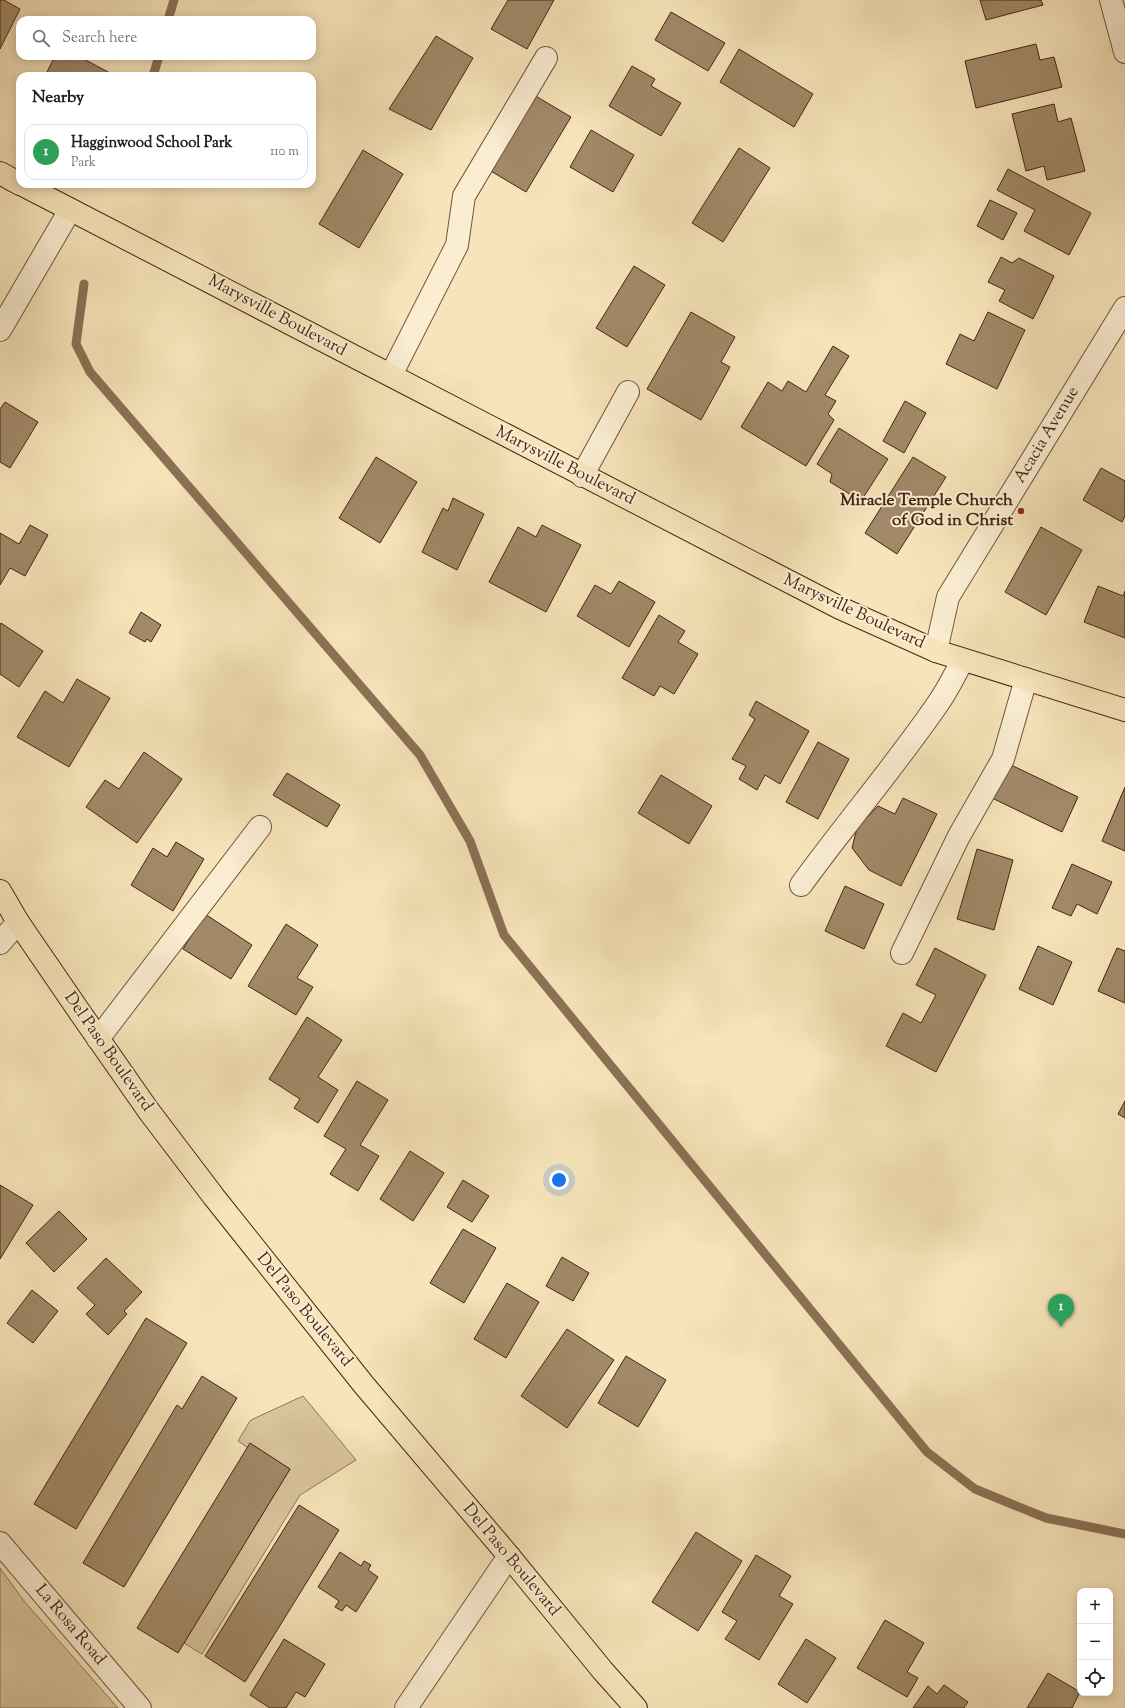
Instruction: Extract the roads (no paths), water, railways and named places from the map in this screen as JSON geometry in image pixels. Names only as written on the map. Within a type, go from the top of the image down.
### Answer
[{"type":"main road","name":"Marysville Boulevard","points":[[0,173],[16,182]]},
{"type":"main road","name":"Marysville Boulevard","points":[[28,188],[391,375],[582,476],[840,608],[936,651],[1125,710]]},
{"type":"main road","name":"Del Paso Boulevard","points":[[0,891],[18,922],[148,1110],[285,1287],[427,1460],[509,1556],[603,1671],[636,1708]]},
{"type":"street","points":[[1111,0],[1125,52]]},
{"type":"street","points":[[391,375],[457,244],[464,196],[546,58]]},
{"type":"street","points":[[0,330],[70,210]]},
{"type":"street","name":"Acacia Avenue","points":[[936,651],[948,597],[1125,308]]},
{"type":"street","points":[[582,476],[628,392]]},
{"type":"street","points":[[801,884],[832,842],[872,793],[940,701],[963,660]]},
{"type":"street","points":[[902,953],[959,836],[1003,759],[1026,679]]},
{"type":"street","points":[[98,1039],[260,827]]},
{"type":"street","points":[[0,943],[18,922]]},
{"type":"street","name":"La Rosa Road","points":[[0,1542],[140,1708]]},
{"type":"street","points":[[406,1708],[509,1556]]},
{"type":"waterway","points":[[169,16],[174,0]]},
{"type":"waterway","points":[[154,72],[158,60]]},
{"type":"waterway","points":[[84,284],[76,344],[90,372],[420,755],[470,841],[504,935],[927,1452],[975,1489],[1046,1518],[1125,1534]]},
{"type":"place","name":"Miracle Temple Church of God in Christ","points":[[1021,511]]},
{"type":"place","name":"Hagginwood School Park","points":[[1061,1327]]}]
